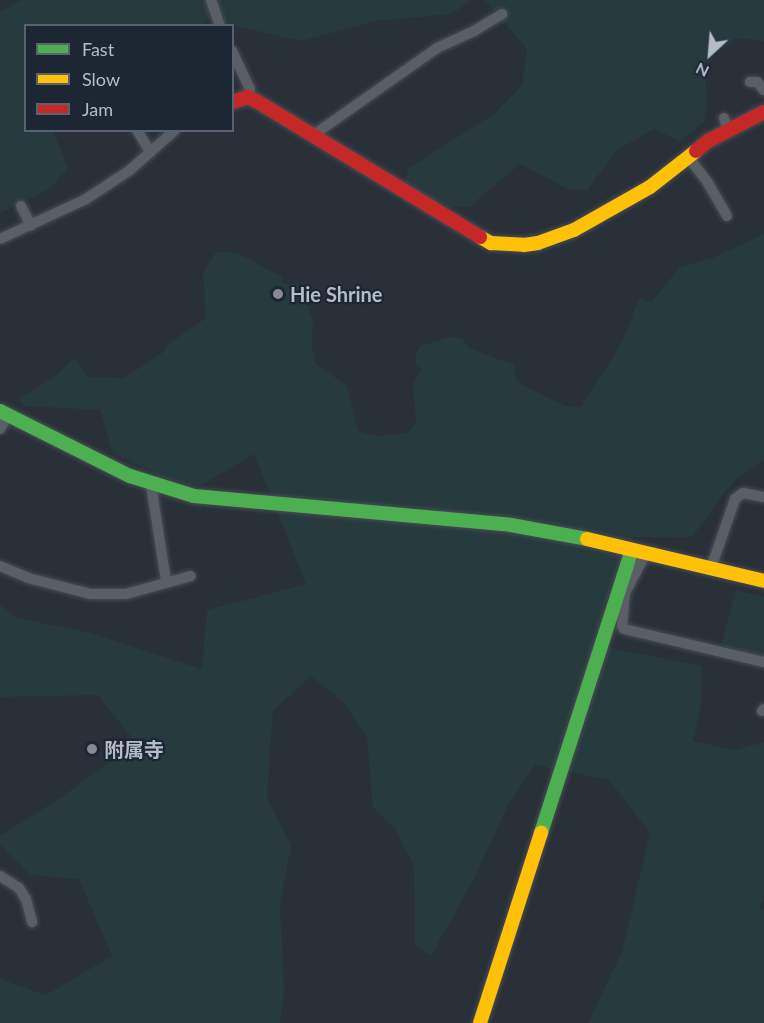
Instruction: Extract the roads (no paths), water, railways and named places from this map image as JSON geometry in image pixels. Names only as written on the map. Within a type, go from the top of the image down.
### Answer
[{"type":"street","points":[[211,0],[219,24]]},
{"type":"street","points":[[312,136],[437,48],[474,31],[502,14]]},
{"type":"street","points":[[234,55],[250,89],[248,97]]},
{"type":"street","points":[[750,82],[757,82],[764,90]]},
{"type":"street","points":[[234,101],[248,97],[467,231],[492,243],[505,244],[538,243],[574,230],[650,187],[726,124],[764,112]]},
{"type":"street","points":[[138,132],[150,152]]},
{"type":"street","points":[[0,239],[86,199],[130,170],[173,132]]},
{"type":"street","points":[[688,157],[708,183],[727,216]]},
{"type":"street","points":[[21,206],[31,226]]},
{"type":"street","points":[[0,429],[4,413],[151,485],[194,496],[511,525],[569,534],[764,581]]},
{"type":"street","points":[[151,485],[166,581]]},
{"type":"street","points":[[711,568],[735,499],[743,493],[764,497]]},
{"type":"street","points":[[639,552],[625,593],[622,625],[624,628],[764,662]]},
{"type":"street","points":[[480,1023],[639,552]]},
{"type":"street","points":[[0,566],[16,574],[91,594],[126,594],[166,581],[191,576]]},
{"type":"street","points":[[0,876],[19,888],[26,899],[32,922]]},
{"type":"place","name":"Hie Shrine","points":[[278,294]]},
{"type":"place","name":"附属寺","points":[[92,749]]}]
